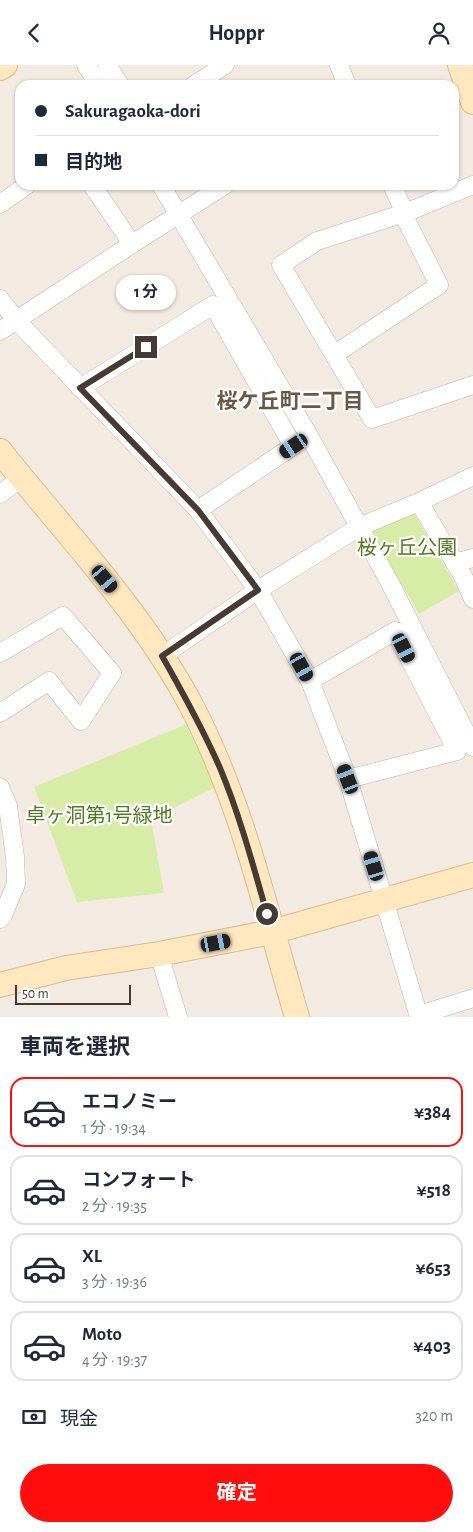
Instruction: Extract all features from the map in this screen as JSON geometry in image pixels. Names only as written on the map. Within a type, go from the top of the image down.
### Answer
[{"type":"street","points":[[0,68],[5,65]]},
{"type":"street","points":[[86,65],[96,80]]},
{"type":"street","points":[[107,65],[117,80]]},
{"type":"street","points":[[202,80],[225,65]]},
{"type":"street","points":[[339,65],[345,80]]},
{"type":"street","points":[[460,65],[473,102]]},
{"type":"street","points":[[473,185],[405,213],[317,241],[281,265],[372,419],[473,385]]},
{"type":"street","points":[[0,203],[20,190]]},
{"type":"street","points":[[95,190],[132,243]]},
{"type":"street","points":[[164,190],[305,429],[406,613],[473,747]]},
{"type":"street","points":[[0,331],[132,243],[217,190]]},
{"type":"street","points":[[335,354],[439,285],[407,222],[394,190]]},
{"type":"street","points":[[0,299],[16,320],[198,510],[258,590],[310,681],[348,779],[419,1016],[473,997]]},
{"type":"street","points":[[80,388],[213,305],[294,446],[198,510]]},
{"type":"street","points":[[0,451],[129,608],[162,656],[191,706],[220,769],[241,825],[297,1017]]},
{"type":"street","points":[[162,656],[258,590],[359,527],[420,502],[473,476]]},
{"type":"street","points":[[0,494],[21,478]]},
{"type":"street","points":[[420,502],[473,599]]},
{"type":"street","points":[[455,563],[473,558]]},
{"type":"street","points":[[0,653],[63,616],[112,673],[81,721],[49,681],[0,713]]},
{"type":"street","points":[[310,681],[395,631],[457,751],[348,779]]},
{"type":"street","points":[[0,787],[15,857],[16,884],[0,919]]},
{"type":"street","points":[[0,985],[66,967],[159,954],[272,932],[473,875]]},
{"type":"street","points":[[159,954],[178,1017]]},
{"type":"green space","name":"桜ヶ丘公園","points":[[412,510],[459,591],[419,614],[370,530]]},
{"type":"green space","name":"卓ヶ洞第1号緑地","points":[[187,724],[216,787],[151,819],[164,893],[77,902],[34,787]]},
{"type":"district","name":"桜ケ丘町二丁目","points":[[290,401]]},
{"type":"route","points":[[146,347],[80,388],[198,510],[258,590],[162,656],[191,706],[220,769],[241,825],[267,914]]}]
